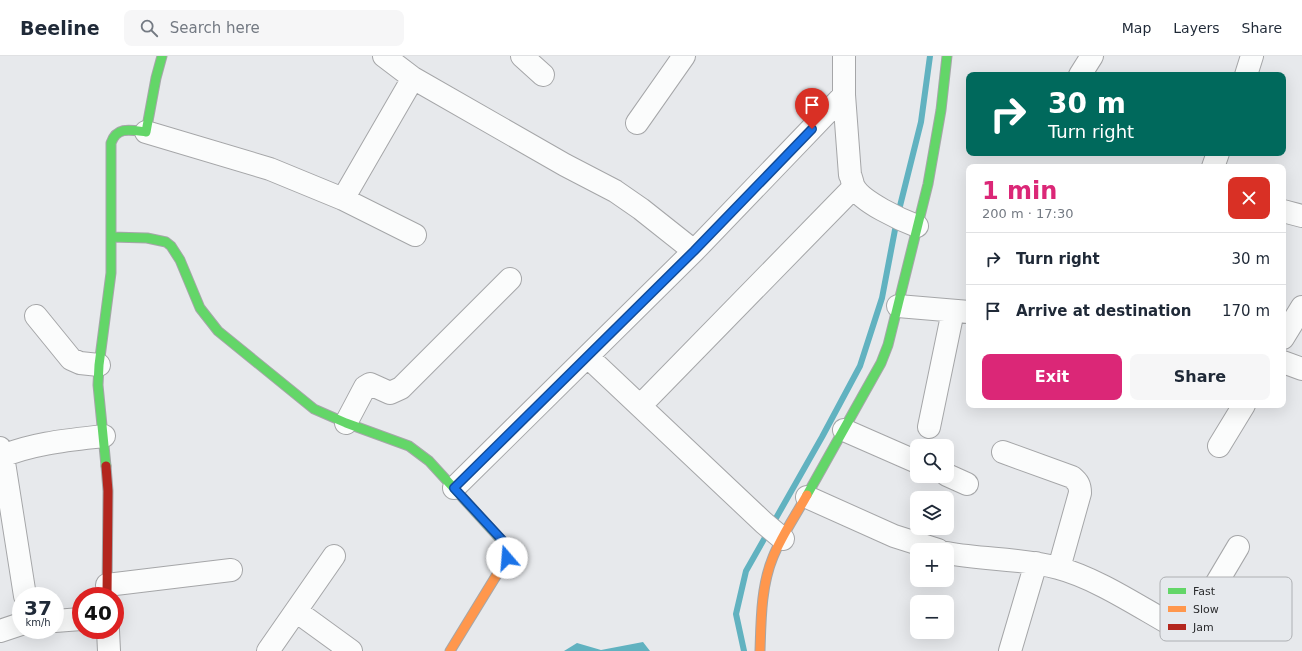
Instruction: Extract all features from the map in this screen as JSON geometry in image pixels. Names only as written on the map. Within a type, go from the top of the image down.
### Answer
[{"type":"street","points":[[146,132],[156,78],[162,56]]},
{"type":"street","points":[[384,56],[413,78],[615,192],[641,209],[694,251]]},
{"type":"street","points":[[522,56],[542,75]]},
{"type":"street","points":[[637,123],[684,56]]},
{"type":"street","points":[[844,56],[844,95],[850,175],[854,187],[866,199],[905,221]]},
{"type":"street","points":[[760,651],[762,609],[771,564],[774,531],[807,497],[881,362],[888,345],[898,306],[905,221],[924,203],[941,110],[947,56]]},
{"type":"street","points":[[1082,72],[1092,56]]},
{"type":"street","points":[[1247,72],[1252,56]]},
{"type":"street","points":[[343,200],[413,78]]},
{"type":"street","points":[[454,488],[694,251],[844,95]]},
{"type":"street","points":[[107,587],[108,491],[104,436],[98,386],[99,364],[111,272],[111,143],[113,136],[118,131],[125,130],[146,132],[270,169],[343,200],[415,235]]},
{"type":"street","points":[[640,406],[854,187]]},
{"type":"street","points":[[1286,212],[1302,216]]},
{"type":"street","points":[[111,237],[158,240],[170,244],[176,252],[198,305],[218,330],[314,409],[346,423],[409,446],[429,461],[504,542],[508,550],[507,558],[450,651]]},
{"type":"street","points":[[346,423],[365,387],[370,384],[390,393],[402,388],[510,279]]},
{"type":"street","points":[[898,306],[961,311],[929,427]]},
{"type":"street","points":[[1286,333],[1302,306]]},
{"type":"street","points":[[36,316],[71,359],[80,363],[99,364]]},
{"type":"street","points":[[588,357],[774,531]]},
{"type":"street","points":[[1286,363],[1302,368]]},
{"type":"street","points":[[1219,446],[1242,408]]},
{"type":"street","points":[[844,430],[910,459]]},
{"type":"street","points":[[23,587],[1,454],[38,446],[104,436]]},
{"type":"street","points":[[1003,452],[1072,477],[1080,486],[1080,493],[1059,568]]},
{"type":"street","points":[[954,478],[967,484]]},
{"type":"street","points":[[807,497],[894,536],[916,543]]},
{"type":"street","points":[[1220,577],[1238,547]]},
{"type":"street","points":[[954,554],[1036,563],[1059,568],[1083,577],[1160,618]]},
{"type":"street","points":[[268,651],[334,556]]},
{"type":"street","points":[[1010,651],[1036,563]]},
{"type":"street","points":[[124,588],[231,570]]},
{"type":"street","points":[[296,611],[351,651]]},
{"type":"street","points":[[0,631],[12,627]]},
{"type":"street","points":[[108,639],[109,651]]},
{"type":"water","points":[[643,642],[650,651],[564,651],[577,643],[601,650]]},
{"type":"waterway","points":[[744,651],[736,614],[746,571],[822,437],[860,366],[882,298],[898,214],[921,122],[930,56]]},
{"type":"traffic: fast","points":[[106,466],[98,385],[99,365],[111,273],[111,143],[117,134],[125,130],[146,132],[156,78],[162,56]]},
{"type":"traffic: fast","points":[[807,495],[881,363],[888,345],[928,184],[941,110],[947,56]]},
{"type":"traffic: fast","points":[[111,237],[147,238],[166,242],[171,246],[180,260],[200,308],[218,331],[314,409],[346,423],[409,446],[429,461],[507,548]]},
{"type":"traffic: slow","points":[[760,651],[762,603],[769,568],[781,541],[807,495]]},
{"type":"traffic: slow","points":[[450,651],[507,558],[507,548]]},
{"type":"traffic: jam","points":[[106,466],[108,491],[107,587]]},
{"type":"route","points":[[507,558],[508,550],[504,542],[454,488],[694,251],[812,129]]}]
